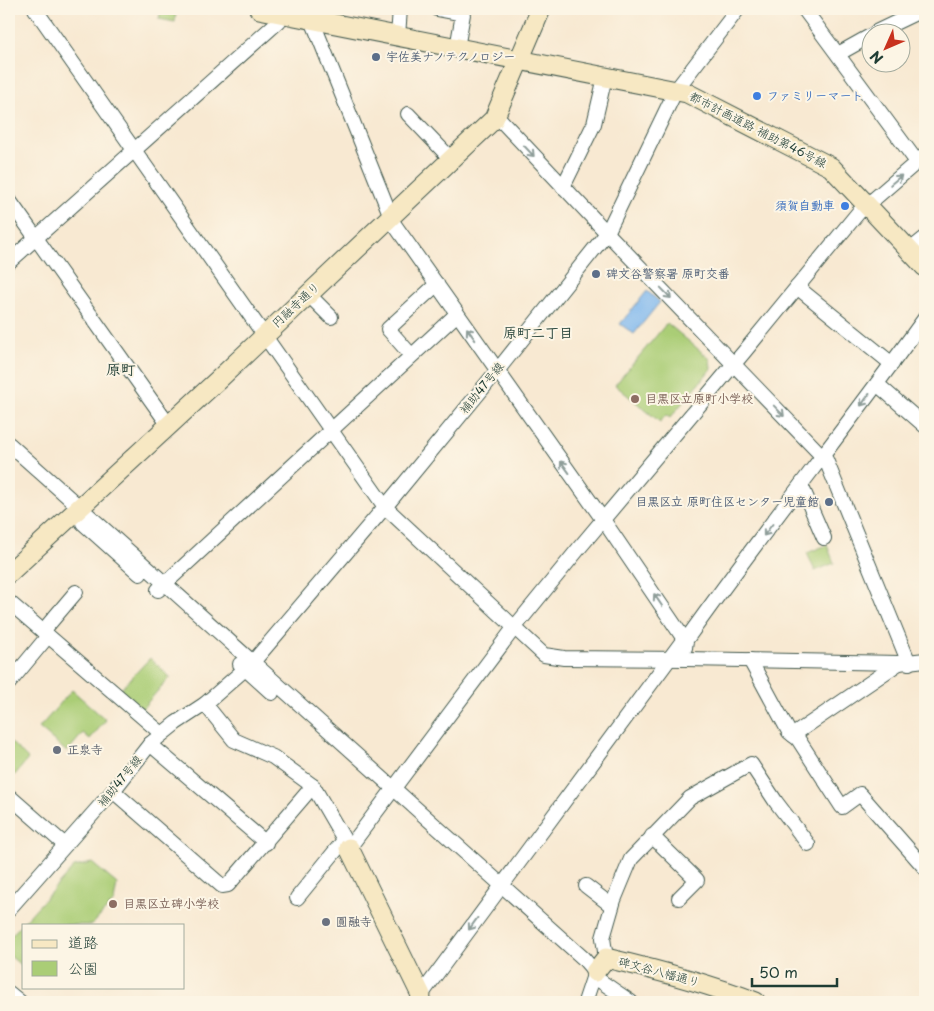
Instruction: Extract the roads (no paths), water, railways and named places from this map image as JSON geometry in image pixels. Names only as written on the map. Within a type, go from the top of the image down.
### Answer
[{"type":"street","points":[[35,9],[385,507],[547,657],[904,663],[925,660]]},
{"type":"street","name":"都市計画道路 補助第46号線","points":[[259,9],[283,11],[312,20],[687,93],[831,167],[925,267]]},
{"type":"street","points":[[398,36],[400,9]]},
{"type":"street","points":[[437,9],[463,14],[457,48]]},
{"type":"street","name":"円融寺通り","points":[[9,573],[452,160],[496,115],[542,9]]},
{"type":"street","name":"補助47号線","points":[[9,909],[113,791],[150,744],[205,704],[249,665],[385,507],[497,371],[606,233],[644,159],[676,90],[738,9]]},
{"type":"street","points":[[347,845],[391,792],[514,628],[866,204],[921,158],[804,9]]},
{"type":"street","points":[[897,22],[924,9]]},
{"type":"street","points":[[9,262],[278,21],[283,11]]},
{"type":"street","points":[[312,20],[390,217],[685,639],[686,658]]},
{"type":"street","points":[[838,54],[862,41]]},
{"type":"street","points":[[563,187],[594,124],[605,77]]},
{"type":"street","points":[[408,114],[452,160]]},
{"type":"street","points":[[496,115],[606,233],[823,457],[835,482],[904,663]]},
{"type":"street","points":[[9,200],[168,424]]},
{"type":"street","points":[[909,250],[925,238]]},
{"type":"street","points":[[411,355],[388,329],[437,284]]},
{"type":"street","points":[[798,287],[892,364]]},
{"type":"street","points":[[308,294],[331,317]]},
{"type":"street","points":[[161,587],[457,314]]},
{"type":"street","points":[[205,704],[234,740],[272,757],[313,786],[347,845],[420,998],[499,888],[724,586],[823,457],[925,318]]},
{"type":"street","points":[[877,384],[925,426]]},
{"type":"street","points":[[9,444],[76,511]]},
{"type":"street","points":[[9,456],[76,511],[499,888],[598,969],[630,1002]]},
{"type":"street","points":[[801,485],[824,538]]},
{"type":"street","points":[[9,683],[76,592]]},
{"type":"street","points":[[9,602],[162,734]]},
{"type":"street","points":[[750,660],[789,732],[798,739],[842,807],[860,794],[925,868]]},
{"type":"street","points":[[793,735],[904,663]]},
{"type":"street","points":[[150,744],[266,842]]},
{"type":"street","points":[[585,1002],[598,969],[603,938],[612,906],[631,858],[690,798],[751,764],[776,802],[808,844]]},
{"type":"street","points":[[113,791],[222,886],[228,885],[313,786]]},
{"type":"street","points":[[9,796],[65,845]]},
{"type":"street","points":[[652,836],[697,880],[680,898]]},
{"type":"street","points":[[297,898],[340,844],[347,845]]},
{"type":"street","points":[[586,886],[612,906]]},
{"type":"street","name":"碑文谷八幡通り","points":[[598,969],[715,986],[756,1002]]},
{"type":"street","points":[[9,993],[20,1002]]},
{"type":"water","points":[[647,291],[660,302],[634,334],[620,324]]},
{"type":"place","name":"宇佐美ナノテクノロジー","points":[[376,57]]},
{"type":"place","name":"ファミリーマート","points":[[757,96]]},
{"type":"place","name":"須賀自動車","points":[[845,206]]},
{"type":"place","name":"碑文谷警察署 原町交番","points":[[596,274]]},
{"type":"place","name":"目黒区立原町小学校","points":[[635,399]]},
{"type":"place","name":"目黒区立 原町住区センター児童館","points":[[829,502]]},
{"type":"place","name":"正泉寺","points":[[57,750]]},
{"type":"place","name":"目黒区立碑小学校","points":[[113,904]]},
{"type":"place","name":"圓融寺","points":[[326,922]]},
{"type":"district","name":"原町二丁目","points":[[538,333]]},
{"type":"district","name":"原町","points":[[121,370]]}]
